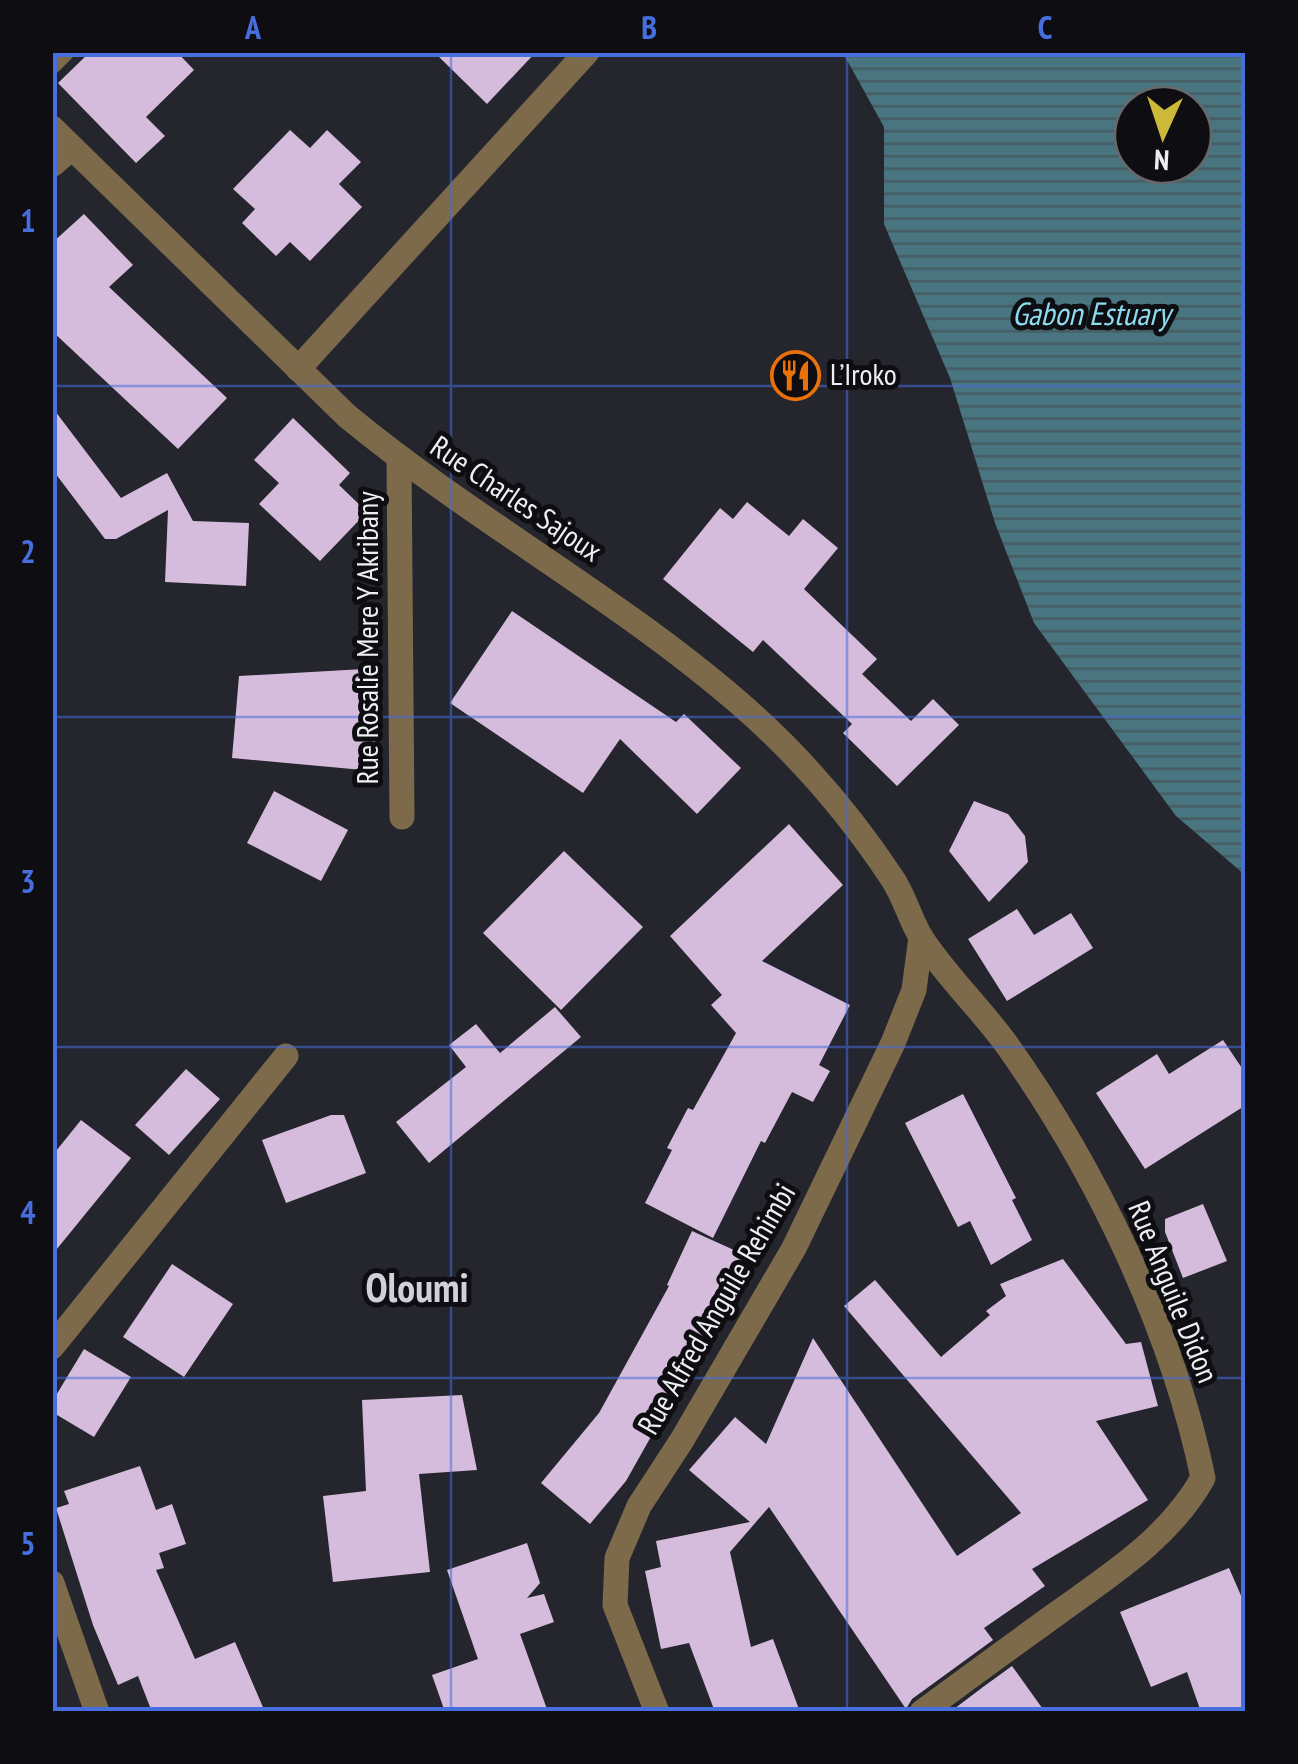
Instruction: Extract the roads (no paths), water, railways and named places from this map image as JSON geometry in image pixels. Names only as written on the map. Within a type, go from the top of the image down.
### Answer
[{"type":"street","points":[[298,370],[586,52]]},
{"type":"street","name":"Rue Charles Sajoux","points":[[52,128],[347,416],[399,459],[659,637],[740,703],[805,765],[853,823],[895,882],[921,938]]},
{"type":"street","points":[[52,165],[72,148]]},
{"type":"street","name":"Rue Rosalie Mere Y Akribany","points":[[399,459],[402,816]]},
{"type":"street","name":"Rue Alfred Anguile Rehimbi","points":[[657,1712],[614,1605],[617,1558],[639,1506],[794,1248],[893,1043],[914,990],[921,938]]},
{"type":"street","name":"Rue Anguile Didon","points":[[921,938],[1008,1046],[1094,1188],[1136,1272],[1166,1346],[1195,1440],[1202,1478],[1186,1508],[1161,1534],[1113,1574],[922,1712]]},
{"type":"street","points":[[52,1347],[286,1056]]},
{"type":"street","points":[[52,1584],[97,1712]]},
{"type":"lane","points":[[52,64],[64,52]]},
{"type":"water","name":"Gabon Estuary","points":[[843,53],[1245,53],[1245,875],[1176,816],[1034,623],[995,523],[950,378],[884,224],[884,127]]},
{"type":"place","name":"L’Iroko","points":[[795,375]]},
{"type":"district","name":"Oloumi","points":[[417,1288]]}]
